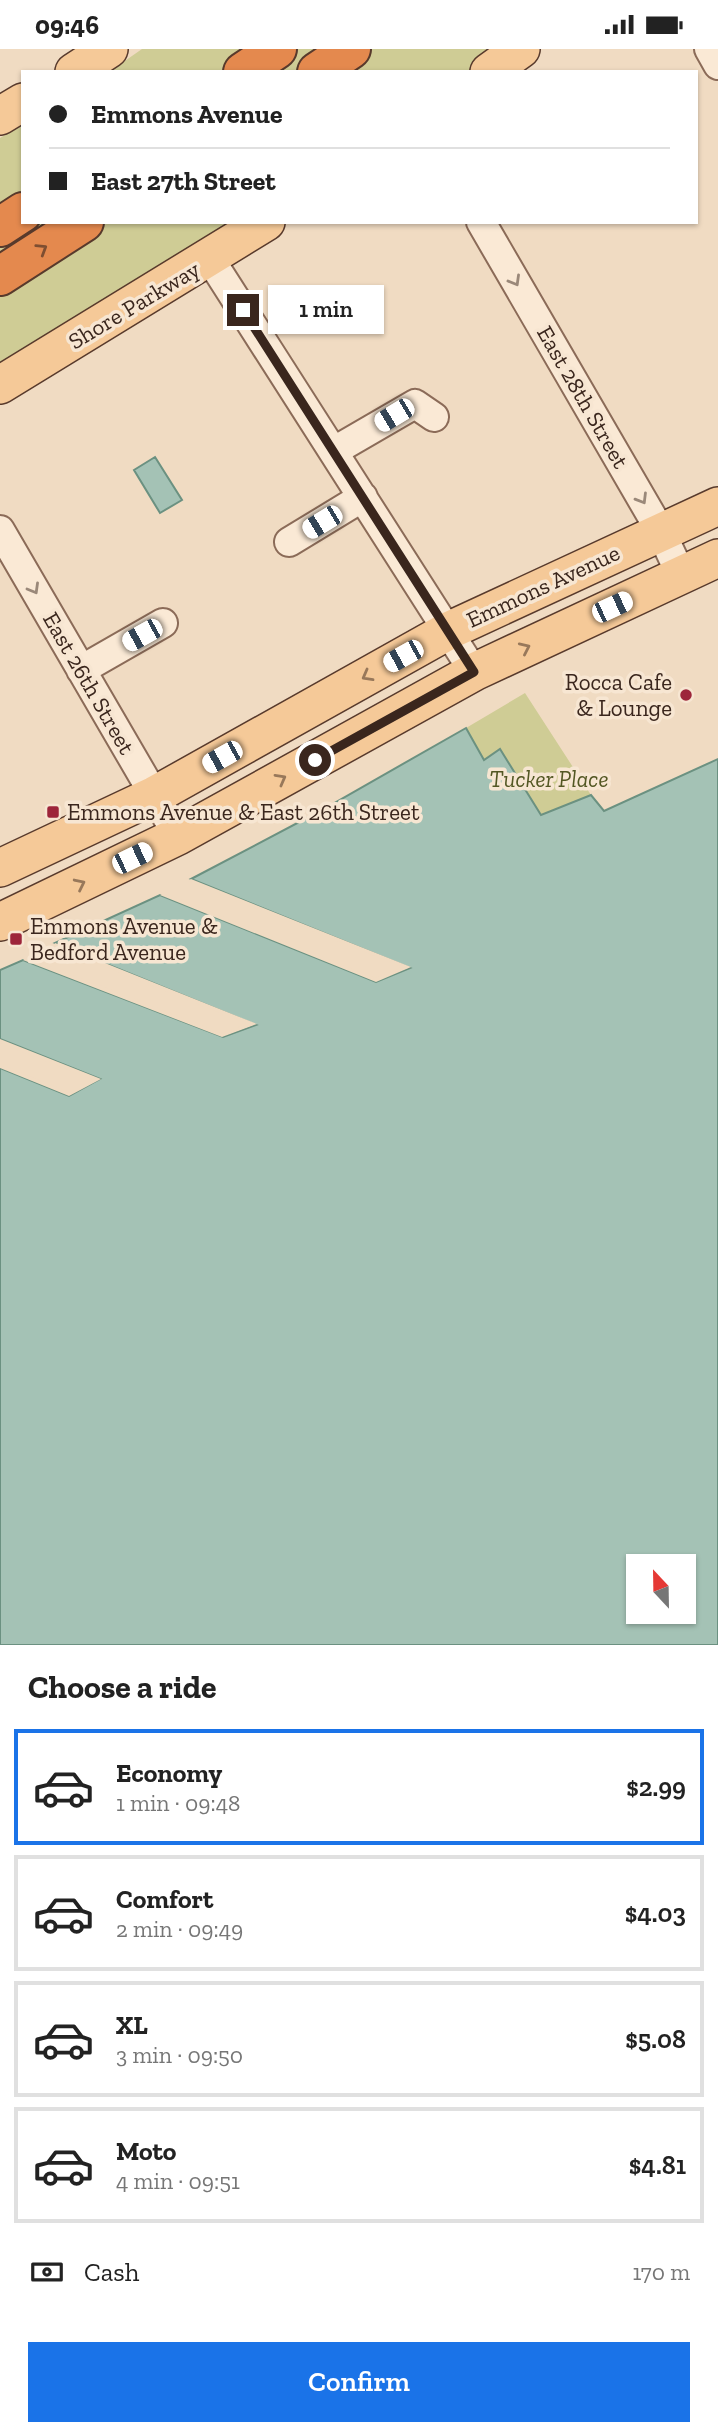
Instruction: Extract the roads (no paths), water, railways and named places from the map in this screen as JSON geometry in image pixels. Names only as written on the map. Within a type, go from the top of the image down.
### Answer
[{"type":"highway","points":[[246,70],[277,49]]},
{"type":"highway","points":[[320,70],[351,49]]},
{"type":"highway","points":[[0,227],[21,213]]},
{"type":"highway","points":[[0,276],[81,224]]},
{"type":"main road","points":[[492,70],[521,49]]},
{"type":"main road","points":[[0,115],[21,103]]},
{"type":"main road","name":"Shore Parkway","points":[[0,385],[210,259],[263,224]]},
{"type":"main road","name":"Emmons Avenue","points":[[0,868],[155,795],[448,631],[718,506]]},
{"type":"main road","points":[[0,922],[178,836],[474,672],[718,558]]},
{"type":"street","points":[[709,49],[718,64]]},
{"type":"street","name":"East 28th Street","points":[[482,224],[661,532],[681,575]]},
{"type":"street","points":[[210,259],[474,672]]},
{"type":"street","points":[[334,451],[415,404],[434,417]]},
{"type":"street","points":[[289,542],[363,497]]},
{"type":"street","name":"East 26th Street","points":[[0,530],[178,836]]},
{"type":"street","points":[[81,670],[163,623]]},
{"type":"place","name":"Rocca Cafe & Lounge","points":[[686,695]]},
{"type":"place","name":"Emmons Avenue & East 26th Street","points":[[53,812]]},
{"type":"place","name":"Emmons Avenue & Bedford Avenue","points":[[16,939]]},
{"type":"park label","name":"Tucker Place","points":[[549,779]]}]
